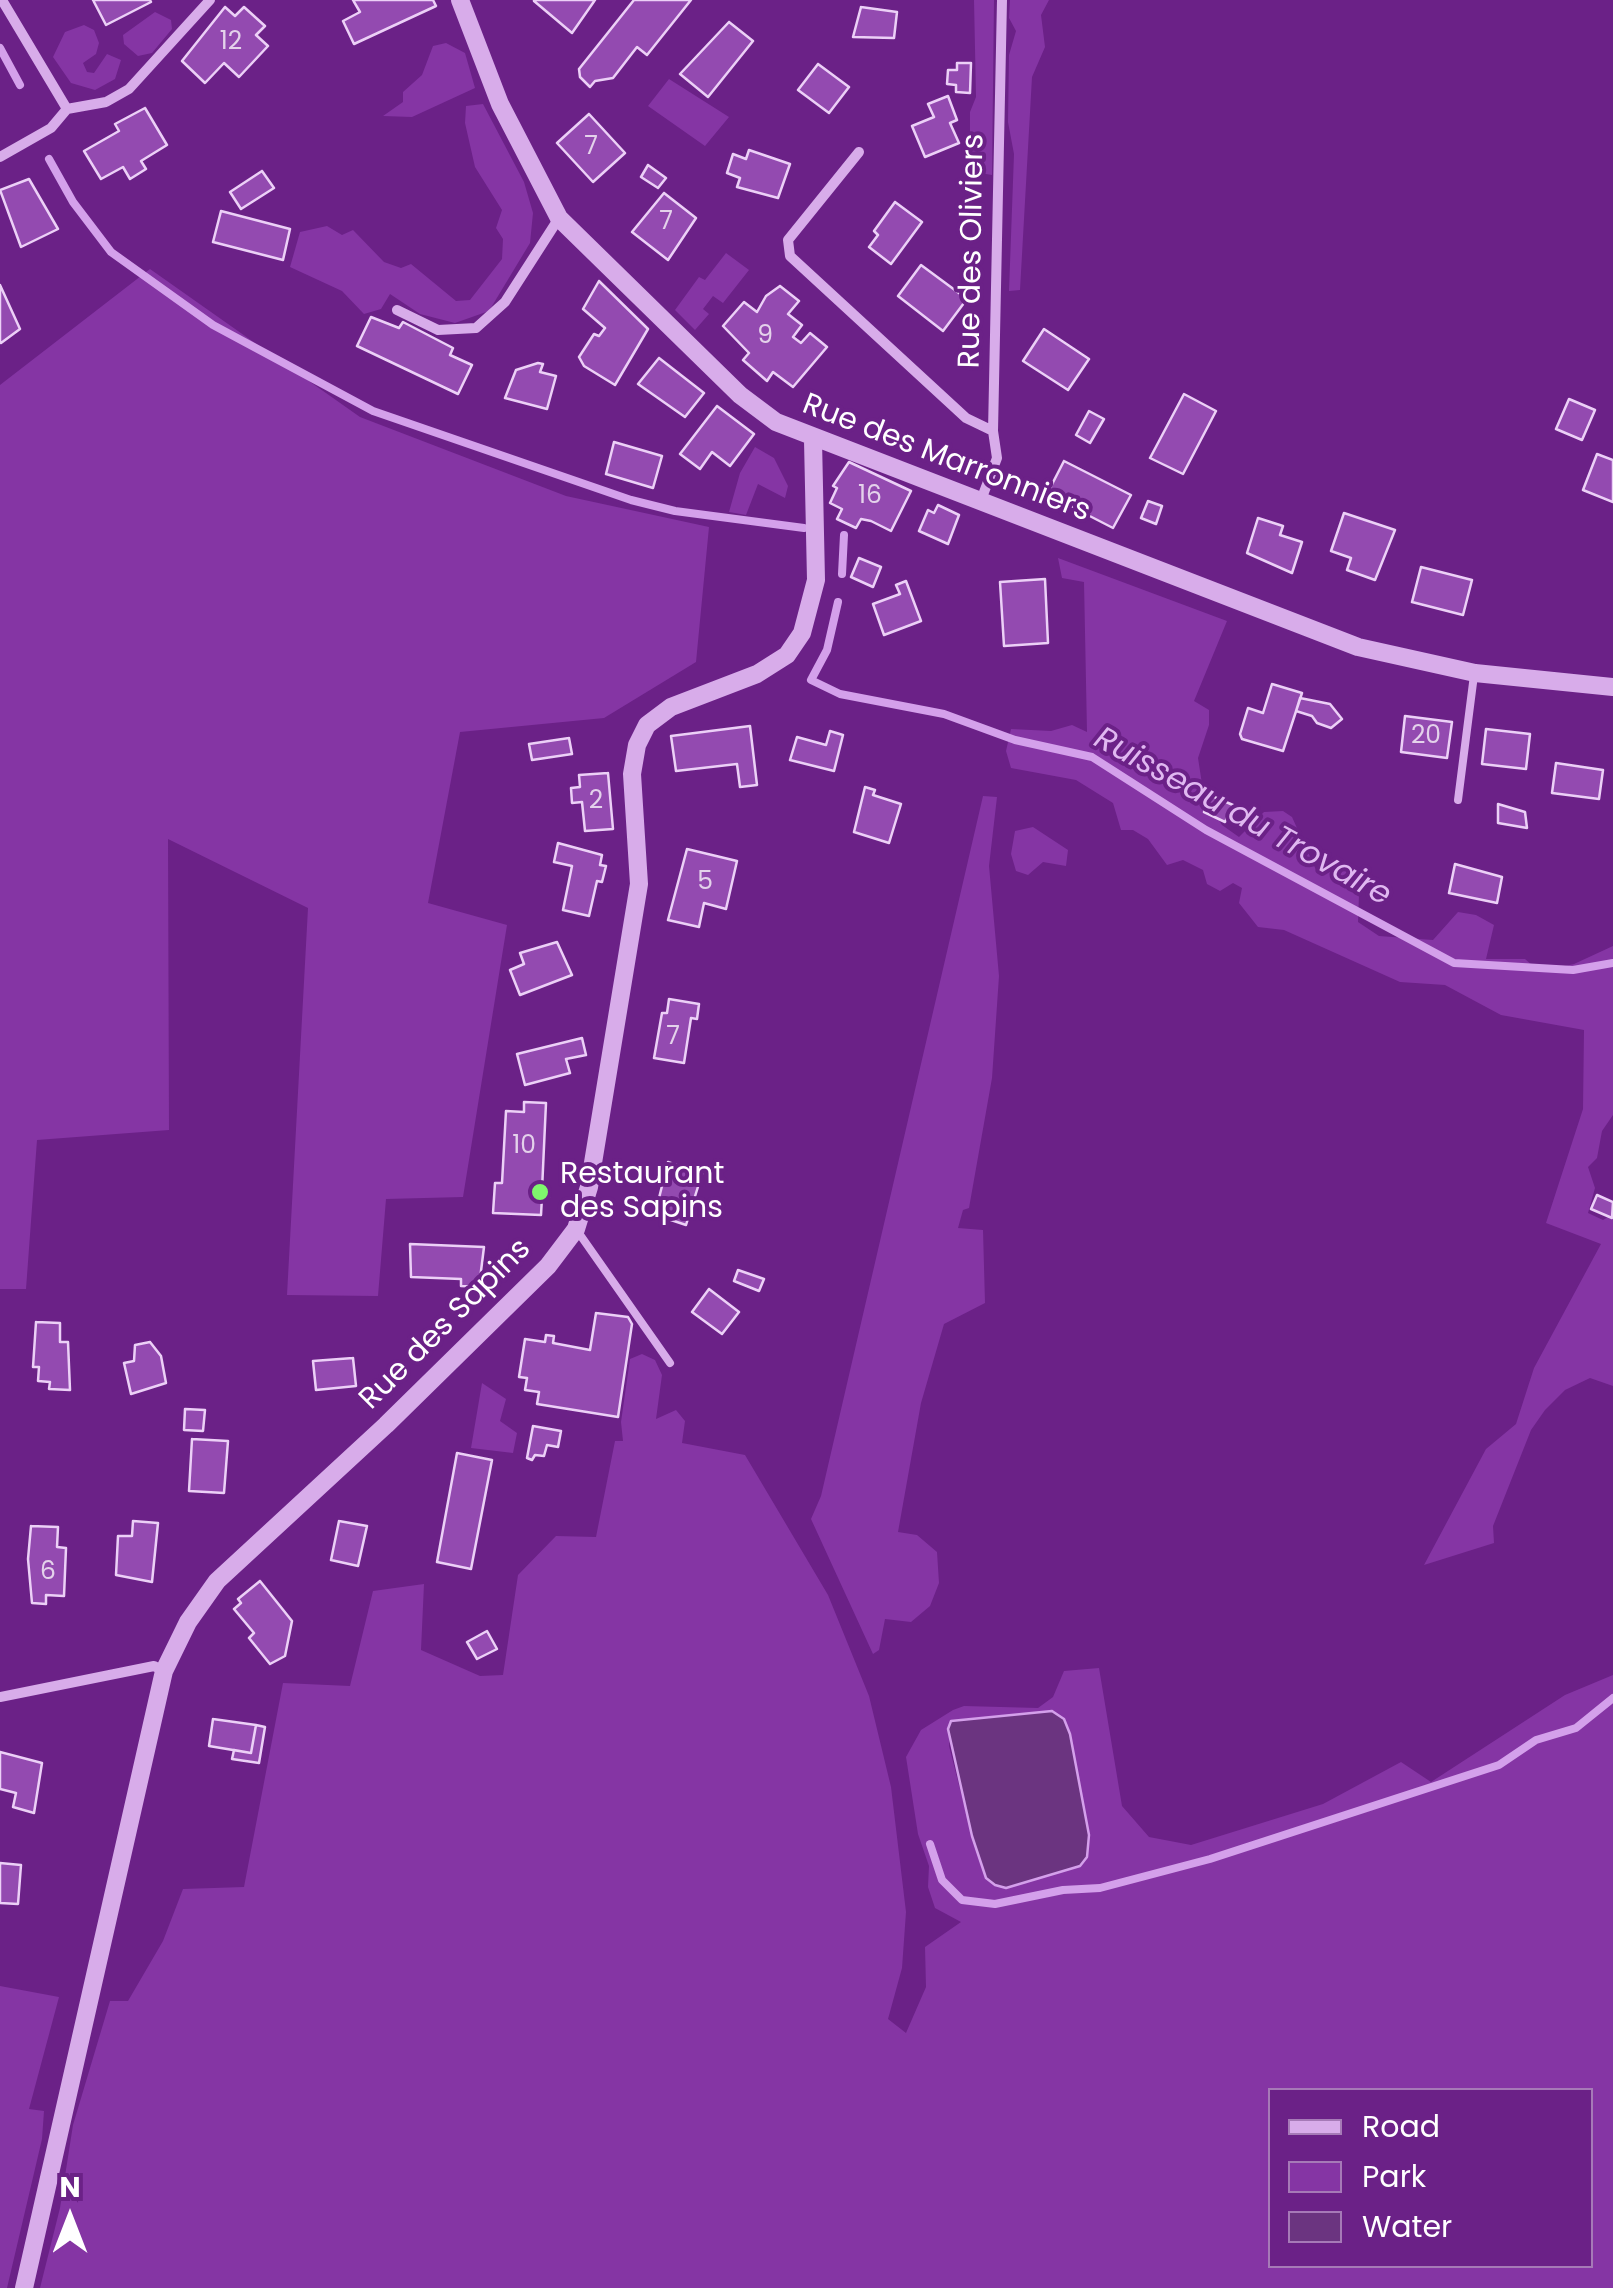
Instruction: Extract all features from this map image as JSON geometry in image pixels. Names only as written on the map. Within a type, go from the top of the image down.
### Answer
[{"type":"street","points":[[2,0],[67,108]]},
{"type":"street","points":[[0,156],[51,128],[67,108],[106,102],[129,90],[210,0]]},
{"type":"street","name":"Rue des Marronniers","points":[[460,0],[500,104],[559,218],[740,395],[776,422],[813,440],[981,500],[1175,580],[1358,647],[1474,673],[1613,687]]},
{"type":"street","name":"Rue des Oliviers","points":[[997,458],[992,431],[1002,0]]},
{"type":"street","points":[[859,152],[788,240],[790,256],[966,418],[992,431]]},
{"type":"street","points":[[398,310],[438,330],[476,328],[505,302],[559,218]]},
{"type":"street","name":"Rue des Sapins","points":[[24,2288],[164,1671],[188,1622],[217,1581],[521,1293],[576,1229],[588,1187],[638,884],[632,774],[637,745],[647,726],[671,707],[757,674],[787,655],[802,633],[816,580],[813,440]]},
{"type":"street","points":[[981,500],[997,458],[1014,455]]},
{"type":"street","points":[[0,1696],[154,1666],[164,1671]]},
{"type":"lane","points":[[1458,800],[1474,673]]},
{"type":"lane","points":[[576,1229],[670,1364]]},
{"type":"green space","points":[[974,0],[994,0],[992,175],[974,172],[970,149],[970,112],[976,97]]},
{"type":"green space","points":[[1010,0],[1049,0],[1041,15],[1045,47],[1032,77],[1020,290],[1009,291],[1014,154],[1008,122],[1009,55],[1016,31],[1009,18]]},
{"type":"green space","points":[[155,12],[171,20],[172,29],[152,53],[138,56],[124,44],[123,35]]},
{"type":"green space","points":[[84,25],[94,30],[99,43],[96,54],[83,63],[87,72],[94,73],[107,54],[121,60],[115,79],[95,90],[71,83],[53,57],[65,32]]},
{"type":"green space","points":[[446,43],[465,53],[475,88],[412,117],[383,116],[403,102],[403,92],[422,75],[433,46]]},
{"type":"green space","points":[[669,79],[729,117],[705,146],[648,106]]},
{"type":"green space","points":[[483,104],[524,182],[533,213],[530,243],[489,311],[455,323],[420,314],[390,294],[381,309],[364,314],[342,291],[290,267],[300,232],[327,226],[342,235],[353,230],[384,262],[401,268],[411,264],[456,301],[470,300],[502,259],[503,239],[496,228],[502,210],[475,167],[465,123],[466,106]]},
{"type":"green space","points":[[726,253],[749,270],[723,303],[713,296],[703,309],[709,314],[695,330],[675,310],[699,277],[705,280]]},
{"type":"green space","points":[[150,269],[360,417],[566,496],[709,527],[696,662],[604,718],[460,732],[428,903],[507,925],[463,1197],[386,1199],[378,1296],[287,1295],[308,908],[168,839],[169,1130],[37,1140],[26,1289],[0,1289],[0,385]]},
{"type":"green space","points":[[755,447],[774,458],[788,486],[785,498],[758,484],[746,515],[729,512],[740,473]]},
{"type":"green space","points":[[1058,558],[1227,621],[1194,701],[1209,710],[1209,725],[1198,758],[1204,797],[1222,825],[1239,837],[1264,812],[1283,811],[1292,817],[1316,870],[1335,861],[1351,875],[1359,895],[1358,922],[1379,936],[1433,940],[1458,912],[1476,915],[1494,925],[1486,959],[1525,959],[1540,972],[1574,964],[1613,946],[1613,1115],[1602,1131],[1597,1158],[1588,1167],[1595,1188],[1588,1213],[1603,1220],[1613,1214],[1613,1386],[1590,1378],[1565,1390],[1545,1410],[1531,1430],[1493,1526],[1494,1543],[1424,1565],[1486,1449],[1516,1424],[1534,1368],[1601,1244],[1546,1223],[1583,1109],[1584,1030],[1501,1015],[1445,985],[1400,982],[1284,930],[1258,927],[1239,903],[1242,888],[1233,883],[1220,891],[1207,884],[1203,870],[1183,860],[1167,865],[1148,839],[1133,830],[1121,830],[1113,803],[1076,780],[1011,768],[1006,751],[1011,729],[1051,731],[1072,725],[1087,732],[1084,582],[1062,578]]},
{"type":"green space","points":[[983,796],[997,797],[989,866],[999,976],[992,1078],[969,1208],[963,1210],[958,1228],[983,1230],[985,1303],[944,1324],[921,1403],[898,1532],[917,1535],[937,1552],[939,1583],[930,1606],[911,1622],[885,1619],[879,1650],[873,1654],[811,1519],[821,1496]]},
{"type":"green space","points":[[1033,827],[1068,850],[1066,866],[1043,862],[1028,875],[1016,871],[1011,854],[1015,831]]},
{"type":"green space","points":[[642,1354],[655,1360],[662,1375],[656,1419],[676,1410],[685,1421],[682,1443],[745,1455],[828,1595],[869,1696],[891,1787],[906,1912],[902,1968],[888,2019],[906,2033],[926,1987],[925,1947],[961,1922],[935,1908],[928,1887],[929,1866],[918,1834],[906,1757],[921,1730],[953,1710],[964,1706],[1038,1708],[1053,1697],[1064,1671],[1099,1668],[1122,1806],[1149,1837],[1191,1845],[1323,1804],[1401,1762],[1431,1782],[1565,1695],[1613,1675],[1613,2288],[40,2288],[60,2208],[73,2125],[110,2001],[128,2001],[163,1941],[183,1889],[244,1887],[283,1683],[350,1686],[373,1591],[424,1584],[421,1650],[480,1676],[503,1675],[518,1575],[556,1536],[596,1537],[615,1441],[623,1441],[621,1422],[630,1359]],"holes":[[[1052,1711],[1070,1734],[1089,1835],[972,1836],[949,1746],[951,1721]]]},
{"type":"green space","points":[[482,1383],[506,1399],[500,1421],[517,1433],[513,1453],[471,1448]]},
{"type":"green space","points":[[0,1986],[59,1997],[29,2109],[44,2111],[42,2139],[7,2288],[0,2288]]},
{"type":"water","points":[[1052,1711],[1064,1719],[1070,1734],[1089,1835],[1087,1857],[1080,1866],[1006,1888],[995,1885],[986,1878],[972,1836],[948,1729],[951,1721]]},
{"type":"building","points":[[93,0],[150,0],[151,2],[106,25]]},
{"type":"building","points":[[353,0],[433,0],[436,6],[354,44],[343,21],[360,12]]},
{"type":"building","points":[[534,0],[595,0],[572,33],[534,1]]},
{"type":"building","points":[[634,0],[691,0],[647,55],[637,47],[613,78],[595,81],[590,87],[580,77],[579,69]]},
{"type":"building","points":[[225,7],[235,16],[244,7],[265,26],[256,35],[268,46],[239,77],[224,63],[205,83],[182,61]]},
{"type":"building","points":[[861,7],[897,12],[894,38],[853,37]]},
{"type":"building","points":[[729,22],[753,41],[708,97],[680,74]]},
{"type":"building","points":[[957,63],[971,63],[970,93],[956,92],[956,85],[947,84],[948,70],[957,70]]},
{"type":"building","points":[[818,64],[849,87],[829,113],[798,90]]},
{"type":"building","points":[[948,96],[957,120],[950,123],[959,143],[925,157],[912,126],[934,117],[928,104]]},
{"type":"building","points":[[145,108],[167,145],[141,161],[146,169],[130,179],[123,167],[101,179],[84,151],[119,131],[115,124]]},
{"type":"building","points":[[589,114],[625,153],[593,182],[557,143]]},
{"type":"building","points":[[749,150],[790,164],[778,198],[737,187],[740,178],[727,173],[733,154],[746,159]]},
{"type":"building","points":[[648,165],[666,178],[658,188],[641,177]]},
{"type":"building","points":[[262,171],[274,188],[241,209],[230,192]]},
{"type":"building","points":[[29,179],[58,229],[21,247],[0,190]]},
{"type":"building","points":[[664,193],[696,218],[668,260],[632,232]]},
{"type":"building","points":[[895,202],[922,222],[891,264],[869,247],[878,235],[874,231]]},
{"type":"building","points":[[221,211],[290,229],[283,260],[213,242]]},
{"type":"building","points":[[921,265],[967,299],[943,331],[898,296]]},
{"type":"building","points":[[599,281],[648,329],[615,385],[584,366],[579,357],[594,334],[599,336],[605,328],[583,309]]},
{"type":"building","points":[[0,285],[20,329],[1,343],[0,341]]},
{"type":"building","points":[[780,286],[799,301],[788,314],[802,325],[793,337],[801,343],[810,333],[827,347],[793,387],[773,372],[767,381],[743,360],[749,353],[723,326],[744,302],[757,312],[766,296]]},
{"type":"building","points":[[371,317],[399,328],[403,322],[453,348],[450,355],[472,365],[458,394],[357,346]]},
{"type":"building","points":[[1044,329],[1089,359],[1068,390],[1023,361]]},
{"type":"building","points":[[659,358],[704,393],[685,417],[638,384]]},
{"type":"building","points":[[543,364],[540,372],[556,376],[547,409],[505,398],[516,370]]},
{"type":"building","points":[[1184,394],[1216,411],[1183,474],[1150,458]]},
{"type":"building","points":[[1569,399],[1595,410],[1582,440],[1556,429]]},
{"type":"building","points":[[717,406],[754,434],[730,466],[712,452],[700,469],[680,454]]},
{"type":"building","points":[[1089,411],[1104,419],[1090,443],[1076,435]]},
{"type":"building","points":[[614,442],[662,456],[653,488],[606,474]]},
{"type":"building","points":[[1597,454],[1613,460],[1613,502],[1583,490]]},
{"type":"building","points":[[1064,461],[1131,495],[1113,528],[1047,494]]},
{"type":"building","points":[[849,462],[911,491],[891,531],[871,521],[861,519],[856,528],[837,519],[842,509],[830,503],[837,488],[833,486]]},
{"type":"building","points":[[1148,501],[1162,506],[1156,524],[1141,518]]},
{"type":"building","points":[[938,505],[959,515],[948,544],[919,531],[928,510],[934,513]]},
{"type":"building","points":[[1344,513],[1395,530],[1375,580],[1347,570],[1351,558],[1331,551]]},
{"type":"building","points":[[1258,518],[1283,526],[1280,535],[1302,542],[1292,573],[1247,553]]},
{"type":"building","points":[[859,558],[881,567],[873,587],[851,577]]},
{"type":"building","points":[[1421,567],[1472,580],[1463,615],[1412,602]]},
{"type":"building","points":[[1045,579],[1048,643],[1004,646],[1000,582]]},
{"type":"building","points":[[906,581],[921,621],[884,635],[873,604],[900,594],[896,585]]},
{"type":"building","points":[[1272,684],[1302,693],[1283,751],[1242,739],[1240,734],[1248,708],[1263,713]]},
{"type":"building","points":[[1300,698],[1330,704],[1342,719],[1331,728],[1317,723],[1312,716],[1296,711]]},
{"type":"building","points":[[1405,716],[1452,722],[1447,758],[1401,752]]},
{"type":"building","points":[[750,726],[757,785],[740,787],[737,764],[676,771],[671,736]]},
{"type":"building","points":[[1486,729],[1530,734],[1526,769],[1482,764]]},
{"type":"building","points":[[830,731],[843,735],[834,771],[790,760],[797,737],[826,745]]},
{"type":"building","points":[[569,738],[572,754],[532,760],[529,744]]},
{"type":"building","points":[[1556,763],[1603,770],[1599,799],[1552,793]]},
{"type":"building","points":[[608,773],[613,829],[585,831],[582,802],[572,803],[571,788],[580,787],[579,775]]},
{"type":"building","points":[[865,787],[875,790],[873,795],[901,804],[889,843],[854,832]]},
{"type":"building","points":[[1212,796],[1233,805],[1225,822],[1204,812]]},
{"type":"building","points":[[1498,804],[1525,812],[1527,828],[1498,823]]},
{"type":"building","points":[[558,843],[602,855],[600,865],[606,866],[602,882],[597,881],[589,916],[563,910],[572,866],[554,862]]},
{"type":"building","points":[[687,849],[737,861],[726,909],[704,903],[699,927],[668,920]]},
{"type":"building","points":[[1455,864],[1502,877],[1497,903],[1449,893]]},
{"type":"building","points":[[557,942],[572,975],[520,995],[510,970],[524,964],[520,953]]},
{"type":"building","points":[[669,999],[699,1004],[697,1019],[691,1018],[684,1063],[654,1058],[662,1013],[667,1013]]},
{"type":"building","points":[[582,1038],[586,1055],[566,1059],[570,1073],[525,1085],[517,1054]]},
{"type":"building","points":[[524,1102],[546,1103],[542,1190],[549,1190],[549,1197],[542,1197],[541,1215],[493,1213],[495,1183],[502,1183],[506,1111],[524,1112]]},
{"type":"building","points":[[668,1162],[702,1174],[686,1225],[659,1216],[656,1210]]},
{"type":"building","points":[[1597,1195],[1613,1202],[1612,1218],[1591,1209]]},
{"type":"building","points":[[410,1244],[484,1247],[479,1287],[461,1286],[461,1279],[411,1277]]},
{"type":"building","points":[[738,1270],[764,1279],[759,1291],[734,1281]]},
{"type":"building","points":[[709,1289],[739,1312],[722,1334],[692,1312]]},
{"type":"building","points":[[596,1313],[628,1317],[632,1324],[618,1417],[537,1404],[539,1392],[525,1390],[527,1378],[519,1377],[525,1339],[545,1342],[546,1335],[554,1336],[553,1343],[590,1350]]},
{"type":"building","points":[[36,1322],[60,1323],[60,1342],[68,1342],[70,1390],[49,1389],[50,1382],[38,1381],[39,1367],[33,1367]]},
{"type":"building","points":[[150,1342],[161,1356],[166,1383],[131,1394],[124,1363],[134,1361],[135,1345]]},
{"type":"building","points":[[353,1358],[356,1386],[316,1390],[313,1361]]},
{"type":"building","points":[[185,1409],[205,1410],[203,1431],[184,1430]]},
{"type":"building","points":[[533,1426],[561,1431],[558,1447],[547,1445],[544,1456],[535,1455],[532,1460],[527,1458]]},
{"type":"building","points":[[192,1439],[228,1441],[224,1493],[189,1491]]},
{"type":"building","points":[[457,1453],[492,1460],[471,1569],[437,1562]]},
{"type":"building","points":[[133,1521],[158,1523],[152,1582],[116,1575],[118,1536],[132,1536]]},
{"type":"building","points":[[339,1521],[367,1526],[358,1566],[331,1560]]},
{"type":"building","points":[[31,1526],[58,1527],[57,1547],[66,1548],[64,1596],[46,1595],[46,1604],[32,1603],[28,1559]]},
{"type":"building","points":[[260,1581],[292,1621],[285,1656],[270,1664],[249,1638],[254,1633],[234,1609],[241,1603],[238,1599]]},
{"type":"building","points":[[487,1631],[497,1649],[477,1659],[467,1642]]},
{"type":"building","points":[[213,1719],[256,1725],[251,1753],[209,1746]]},
{"type":"building","points":[[256,1725],[265,1727],[259,1763],[232,1759],[234,1750],[251,1753]]},
{"type":"building","points":[[0,1752],[42,1763],[34,1813],[13,1807],[16,1793],[0,1789]]},
{"type":"building","points":[[0,1863],[21,1865],[18,1904],[0,1903]]},
{"type":"waterway","name":"Ruisseau du Trovaire","points":[[0,48],[20,85]]},
{"type":"waterway","name":"Ruisseau du Trovaire","points":[[49,159],[73,202],[111,252],[213,325],[373,411],[631,500],[675,511],[804,528]]},
{"type":"waterway","points":[[842,574],[844,535]]},
{"type":"waterway","name":"Ruisseau du Trovaire","points":[[838,602],[827,650],[811,680],[840,694],[944,714],[1015,740],[1092,757],[1206,830],[1454,963],[1573,970],[1613,963]]},
{"type":"waterway","points":[[930,1844],[942,1880],[962,1900],[995,1904],[1063,1890],[1100,1888],[1210,1859],[1499,1765],[1536,1740],[1576,1728],[1613,1698]]},
{"type":"place","name":"Restaurant des Sapins","points":[[540,1192]]}]
